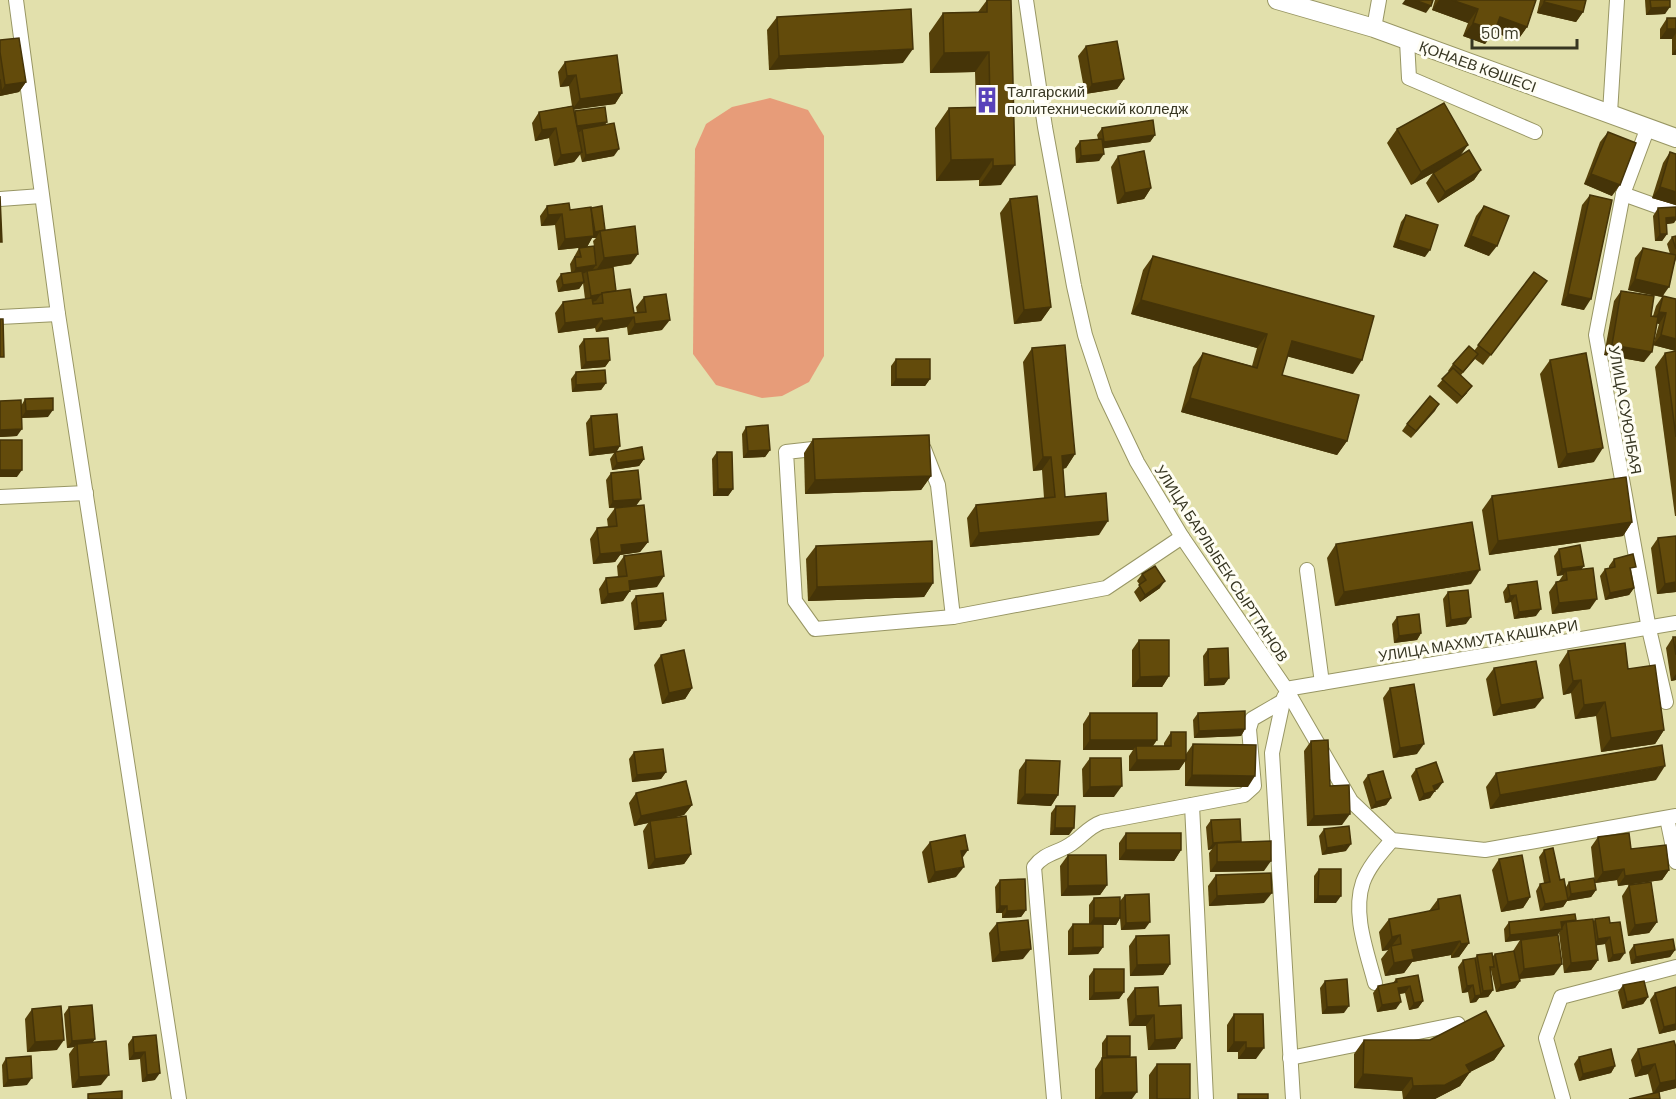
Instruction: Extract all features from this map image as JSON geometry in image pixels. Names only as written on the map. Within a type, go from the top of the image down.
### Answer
[{"type":"main road","name":"ҚОНАЕВ КӨШЕСІ","points":[[1277,0],[1374,28],[1676,138]]},
{"type":"street","points":[[16,0],[58,314],[178,1099]]},
{"type":"street","name":"УЛИЦА БАРЛЫБЕК СЫРТТАНОВ","points":[[1026,0],[1047,139],[1074,286],[1085,335],[1105,395],[1137,462],[1182,537],[1352,801],[1392,840]]},
{"type":"street","points":[[1374,28],[1379,0]]},
{"type":"street","points":[[1610,113],[1617,0]]},
{"type":"street","points":[[1407,40],[1409,78],[1535,132]]},
{"type":"street","name":"УЛИЦА СУЮНБАЯ","points":[[1648,128],[1623,194],[1596,335],[1649,629],[1666,702]]},
{"type":"street","points":[[1623,194],[1676,213]]},
{"type":"street","points":[[0,199],[41,196]]},
{"type":"street","points":[[0,317],[58,314]]},
{"type":"street","points":[[909,440],[920,439],[938,485],[953,617]]},
{"type":"street","points":[[831,448],[786,452],[795,601],[814,629],[953,617],[1106,588],[1182,537]]},
{"type":"street","points":[[0,496],[86,493]]},
{"type":"street","points":[[1307,570],[1322,683]]},
{"type":"street","name":"УЛИЦА МАХМУТА КАШКАРИ","points":[[1285,695],[1322,683],[1676,623]]},
{"type":"street","points":[[1054,1099],[1035,867],[1040,859],[1070,845],[1093,826],[1250,792],[1254,786],[1249,729],[1252,719],[1285,695]]},
{"type":"street","points":[[1285,695],[1272,753],[1293,1099]]},
{"type":"street","points":[[1192,805],[1206,1099]]},
{"type":"street","points":[[1376,983],[1362,934],[1360,906],[1363,883],[1372,864],[1392,840],[1485,850],[1671,817],[1676,862]]},
{"type":"street","points":[[1563,1099],[1546,1038],[1561,997],[1676,967]]},
{"type":"street","points":[[1290,1058],[1458,1024]]},
{"type":"shaded area","points":[[770,98],[808,110],[824,136],[824,356],[809,382],[782,396],[762,398],[716,385],[693,354],[695,149],[706,124],[732,107]]},
{"type":"building","points":[[987,0],[1011,0],[1015,165],[993,166],[993,159],[951,160],[949,108],[990,107],[989,52],[944,53],[943,13],[987,12]]},
{"type":"building","points":[[1415,0],[1433,0],[1431,6]]},
{"type":"building","points":[[1452,0],[1536,0],[1527,27],[1500,17],[1495,30],[1473,23],[1478,9]]},
{"type":"building","points":[[1545,0],[1586,0],[1583,12],[1544,2]]},
{"type":"building","points":[[1650,0],[1670,0],[1670,7],[1651,8]]},
{"type":"building","points":[[911,9],[913,49],[779,56],[777,17]]},
{"type":"building","points":[[1667,18],[1676,18],[1676,29],[1667,29]]},
{"type":"building","points":[[19,38],[26,82],[5,85],[0,40]]},
{"type":"building","points":[[1117,41],[1124,79],[1092,84],[1086,46]]},
{"type":"building","points":[[617,55],[622,93],[580,99],[576,75],[567,76],[565,62]]},
{"type":"building","points":[[1444,103],[1468,145],[1421,172],[1397,129]]},
{"type":"building","points":[[573,106],[582,152],[561,155],[556,128],[542,130],[539,112]]},
{"type":"building","points":[[605,107],[607,122],[577,126],[575,111]]},
{"type":"building","points":[[1153,120],[1155,135],[1104,142],[1102,128]]},
{"type":"building","points":[[614,123],[619,149],[586,155],[582,129]]},
{"type":"building","points":[[1608,132],[1636,143],[1620,185],[1591,174]]},
{"type":"building","points":[[1102,139],[1104,154],[1081,156],[1080,141]]},
{"type":"building","points":[[1469,150],[1481,170],[1445,192],[1433,173]]},
{"type":"building","points":[[1144,151],[1151,188],[1125,193],[1118,156]]},
{"type":"building","points":[[1670,152],[1676,154],[1676,192],[1660,187]]},
{"type":"building","points":[[1590,195],[1612,200],[1591,299],[1568,294]]},
{"type":"building","points":[[0,196],[2,242],[0,242]]},
{"type":"building","points":[[1037,196],[1051,307],[1024,310],[1010,199]]},
{"type":"building","points":[[569,203],[570,210],[591,207],[594,236],[565,239],[562,214],[548,215],[547,206]]},
{"type":"building","points":[[602,206],[605,230],[595,232],[591,208]]},
{"type":"building","points":[[1484,206],[1509,216],[1497,246],[1471,236]]},
{"type":"building","points":[[1676,207],[1676,217],[1666,218],[1667,234],[1660,234],[1658,208]]},
{"type":"building","points":[[1406,215],[1438,225],[1430,250],[1398,240]]},
{"type":"building","points":[[635,226],[638,254],[604,258],[600,231]]},
{"type":"building","points":[[1676,236],[1676,249],[1672,237]]},
{"type":"building","points":[[594,246],[596,265],[576,268],[575,257],[581,257],[579,248]]},
{"type":"building","points":[[1643,248],[1676,255],[1669,287],[1635,279]]},
{"type":"building","points":[[1153,256],[1374,316],[1362,360],[1292,341],[1282,375],[1359,395],[1347,441],[1190,398],[1203,353],[1257,368],[1267,334],[1141,300]]},
{"type":"building","points":[[613,267],[616,291],[591,296],[587,271]]},
{"type":"building","points":[[582,271],[584,282],[563,285],[561,274]]},
{"type":"building","points":[[1534,272],[1547,281],[1491,355],[1478,345]]},
{"type":"building","points":[[630,289],[634,313],[646,312],[644,297],[666,294],[670,320],[635,324],[634,317],[565,323],[563,302],[592,298],[593,304],[603,303],[602,293]]},
{"type":"building","points":[[1621,291],[1654,296],[1651,316],[1658,317],[1652,352],[1612,345]]},
{"type":"building","points":[[1663,296],[1676,299],[1676,339],[1661,335],[1666,313],[1659,312]]},
{"type":"building","points":[[0,319],[3,319],[4,357],[0,357]]},
{"type":"building","points":[[608,338],[610,360],[586,362],[584,339]]},
{"type":"building","points":[[1065,345],[1075,454],[1062,456],[1065,497],[1106,493],[1108,521],[979,533],[976,505],[1055,497],[1051,457],[1043,457],[1032,348]]},
{"type":"building","points":[[1469,346],[1478,354],[1463,372],[1453,364]]},
{"type":"building","points":[[1676,351],[1676,437],[1665,353]]},
{"type":"building","points":[[1586,353],[1603,448],[1567,454],[1550,360]]},
{"type":"building","points":[[896,359],[930,359],[930,379],[896,379]]},
{"type":"building","points":[[1453,368],[1472,386],[1462,397],[1442,379]]},
{"type":"building","points":[[605,370],[606,383],[576,385],[576,372]]},
{"type":"building","points":[[1430,396],[1439,404],[1416,431],[1407,424]]},
{"type":"building","points":[[53,398],[53,410],[26,411],[25,399]]},
{"type":"building","points":[[21,400],[22,429],[0,430],[0,401]]},
{"type":"building","points":[[617,414],[620,446],[594,449],[591,416]]},
{"type":"building","points":[[768,425],[770,450],[748,451],[746,427]]},
{"type":"building","points":[[929,435],[931,476],[815,480],[813,439]]},
{"type":"building","points":[[0,440],[22,440],[22,470],[0,470]]},
{"type":"building","points":[[642,447],[644,459],[617,463],[615,452]]},
{"type":"building","points":[[717,452],[732,452],[733,489],[718,489]]},
{"type":"building","points":[[638,470],[641,499],[613,501],[611,473]]},
{"type":"building","points":[[1626,477],[1632,522],[1498,541],[1492,496]]},
{"type":"building","points":[[644,505],[648,542],[621,545],[622,552],[600,554],[597,528],[617,526],[615,508]]},
{"type":"building","points":[[1472,522],[1480,570],[1344,592],[1336,544]]},
{"type":"building","points":[[1676,536],[1676,582],[1665,584],[1658,538]]},
{"type":"building","points":[[932,541],[933,583],[817,587],[816,546]]},
{"type":"building","points":[[1580,545],[1584,566],[1562,569],[1559,549]]},
{"type":"building","points":[[661,551],[664,576],[629,581],[630,591],[608,594],[606,578],[627,576],[624,556]]},
{"type":"building","points":[[1633,554],[1636,567],[1630,568],[1634,588],[1610,593],[1605,569],[1615,567],[1614,559]]},
{"type":"building","points":[[1155,566],[1165,581],[1145,595],[1139,585],[1146,580],[1142,574]]},
{"type":"building","points":[[1593,568],[1597,599],[1559,603],[1556,582],[1567,580],[1566,571]]},
{"type":"building","points":[[1537,581],[1541,609],[1519,612],[1516,595],[1510,596],[1508,585]]},
{"type":"building","points":[[1468,590],[1471,617],[1451,620],[1448,592]]},
{"type":"building","points":[[663,593],[666,620],[639,623],[636,596]]},
{"type":"building","points":[[1419,614],[1421,633],[1399,636],[1397,617]]},
{"type":"building","points":[[1673,637],[1676,637],[1676,655]]},
{"type":"building","points":[[1139,640],[1169,640],[1169,676],[1140,677]]},
{"type":"building","points":[[1625,643],[1628,669],[1655,665],[1664,730],[1611,738],[1605,702],[1584,705],[1581,680],[1573,681],[1568,651]]},
{"type":"building","points":[[1228,648],[1229,678],[1209,679],[1208,649]]},
{"type":"building","points":[[684,650],[692,688],[669,693],[661,655]]},
{"type":"building","points":[[1536,661],[1543,698],[1501,705],[1494,668]]},
{"type":"building","points":[[1414,684],[1424,744],[1400,748],[1390,688]]},
{"type":"building","points":[[1245,711],[1245,729],[1199,731],[1198,713]]},
{"type":"building","points":[[1090,713],[1157,713],[1157,740],[1090,740]]},
{"type":"building","points":[[1171,732],[1186,732],[1186,760],[1137,760],[1136,746],[1171,746]]},
{"type":"building","points":[[1328,740],[1330,786],[1349,785],[1350,814],[1314,816],[1311,741]]},
{"type":"building","points":[[1193,744],[1256,745],[1255,776],[1192,775]]},
{"type":"building","points":[[1662,745],[1665,766],[1500,795],[1496,773]]},
{"type":"building","points":[[663,749],[666,772],[637,775],[634,752]]},
{"type":"building","points":[[1090,758],[1121,758],[1122,786],[1090,787]]},
{"type":"building","points":[[1026,760],[1060,761],[1058,795],[1025,794]]},
{"type":"building","points":[[1436,762],[1443,782],[1433,786],[1435,791],[1424,794],[1416,769]]},
{"type":"building","points":[[1383,771],[1391,798],[1376,802],[1368,775]]},
{"type":"building","points":[[686,781],[692,805],[641,816],[636,793]]},
{"type":"building","points":[[1056,806],[1075,806],[1074,828],[1055,828]]},
{"type":"building","points":[[686,816],[691,854],[655,859],[650,821]]},
{"type":"building","points":[[1240,819],[1241,841],[1213,843],[1211,820]]},
{"type":"building","points":[[1349,826],[1351,844],[1327,848],[1324,829]]},
{"type":"building","points":[[1126,833],[1181,833],[1181,850],[1126,850]]},
{"type":"building","points":[[1629,833],[1631,849],[1666,845],[1669,870],[1625,876],[1624,869],[1603,872],[1598,837]]},
{"type":"building","points":[[965,835],[968,850],[961,851],[964,867],[935,872],[930,842]]},
{"type":"building","points":[[1271,841],[1271,861],[1217,862],[1217,843]]},
{"type":"building","points":[[1553,848],[1560,880],[1564,879],[1568,900],[1545,904],[1540,884],[1550,882],[1544,850]]},
{"type":"building","points":[[1068,855],[1106,855],[1107,885],[1068,886]]},
{"type":"building","points":[[1522,855],[1530,897],[1508,902],[1499,859]]},
{"type":"building","points":[[1319,869],[1341,869],[1341,896],[1318,896]]},
{"type":"building","points":[[1271,873],[1272,893],[1217,896],[1216,875]]},
{"type":"building","points":[[1594,878],[1596,890],[1571,894],[1569,882]]},
{"type":"building","points":[[1025,879],[1026,910],[1007,911],[1007,906],[1000,906],[1000,880]]},
{"type":"building","points":[[1651,882],[1657,922],[1635,925],[1629,885]]},
{"type":"building","points":[[1149,894],[1150,922],[1126,923],[1125,895]]},
{"type":"building","points":[[1460,895],[1469,943],[1461,944],[1460,941],[1412,950],[1414,959],[1394,963],[1391,946],[1401,944],[1400,935],[1392,937],[1389,919],[1439,909],[1438,899]]},
{"type":"building","points":[[1120,897],[1120,918],[1094,918],[1094,898]]},
{"type":"building","points":[[1575,914],[1576,920],[1561,922],[1562,929],[1510,935],[1509,922]]},
{"type":"building","points":[[1609,917],[1610,923],[1620,922],[1625,953],[1613,955],[1610,937],[1598,939],[1595,919]]},
{"type":"building","points":[[1593,919],[1598,960],[1571,963],[1566,922]]},
{"type":"building","points":[[1028,920],[1031,949],[1000,952],[997,923]]},
{"type":"building","points":[[1073,924],[1103,924],[1103,947],[1073,948]]},
{"type":"building","points":[[1169,935],[1170,964],[1137,965],[1136,936]]},
{"type":"building","points":[[1558,935],[1562,964],[1524,969],[1521,940]]},
{"type":"building","points":[[1673,939],[1675,950],[1636,957],[1634,945]]},
{"type":"building","points":[[1514,951],[1520,981],[1501,985],[1495,954]]},
{"type":"building","points":[[1492,953],[1494,967],[1490,967],[1493,990],[1483,991],[1477,955]]},
{"type":"building","points":[[1475,958],[1481,995],[1475,996],[1473,985],[1467,986],[1463,960]]},
{"type":"building","points":[[1094,969],[1124,969],[1124,992],[1094,993]]},
{"type":"building","points":[[1418,975],[1423,1001],[1414,1003],[1410,986],[1398,988],[1401,1002],[1382,1005],[1378,986],[1397,982],[1396,979]]},
{"type":"building","points":[[1347,979],[1349,1006],[1327,1007],[1325,981]]},
{"type":"building","points":[[1644,981],[1648,997],[1627,1002],[1623,985]]},
{"type":"building","points":[[1158,987],[1159,1006],[1181,1005],[1182,1038],[1155,1040],[1154,1015],[1136,1016],[1135,988]]},
{"type":"building","points":[[1676,987],[1676,1024],[1664,1027],[1655,993]]},
{"type":"building","points":[[92,1005],[95,1039],[72,1041],[69,1007]]},
{"type":"building","points":[[61,1006],[64,1040],[35,1042],[32,1009]]},
{"type":"building","points":[[1486,1011],[1504,1046],[1466,1065],[1470,1072],[1445,1085],[1413,1086],[1412,1078],[1363,1074],[1364,1040],[1430,1040]]},
{"type":"building","points":[[1234,1014],[1263,1014],[1264,1048],[1246,1048],[1246,1042],[1234,1042]]},
{"type":"building","points":[[156,1035],[160,1073],[147,1075],[145,1052],[134,1053],[133,1037]]},
{"type":"building","points":[[1107,1036],[1130,1036],[1130,1056],[1107,1056]]},
{"type":"building","points":[[106,1041],[109,1075],[79,1077],[77,1044]]},
{"type":"building","points":[[1674,1041],[1676,1080],[1660,1083],[1655,1064],[1642,1067],[1638,1049]]},
{"type":"building","points":[[1611,1049],[1615,1066],[1583,1074],[1579,1057]]},
{"type":"building","points":[[31,1056],[32,1078],[8,1080],[6,1058]]},
{"type":"building","points":[[1136,1057],[1137,1092],[1103,1093],[1102,1058]]},
{"type":"building","points":[[1157,1064],[1190,1064],[1190,1099],[1157,1099]]},
{"type":"building","points":[[122,1091],[122,1099],[88,1099],[88,1094]]},
{"type":"building","points":[[1659,1092],[1660,1099],[1629,1099]]},
{"type":"building","points":[[1238,1094],[1268,1094],[1268,1099],[1238,1099]]},
{"type":"place","name":"Талгарский политехнический колледж","points":[[987,100]]}]
